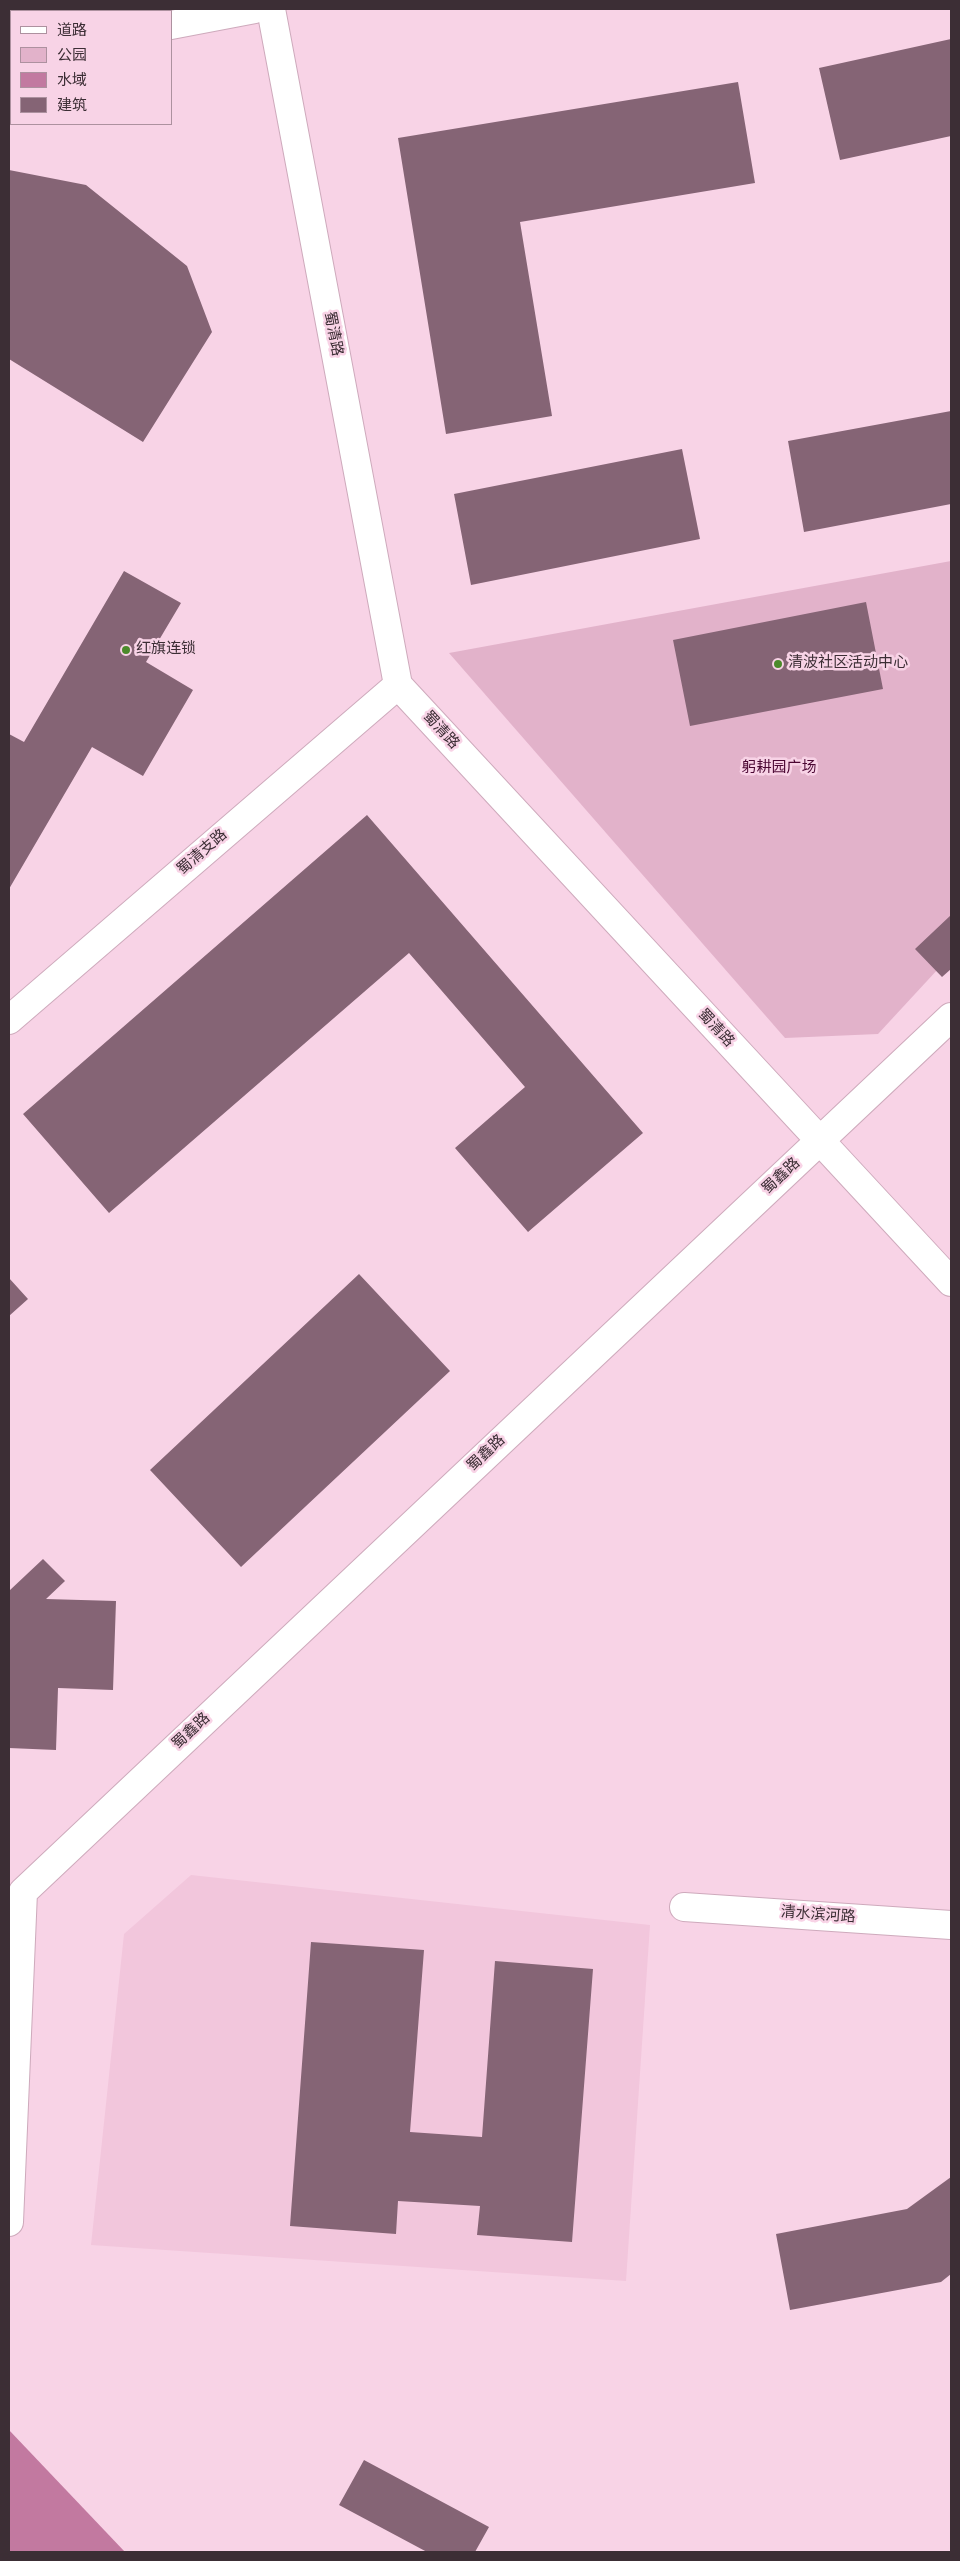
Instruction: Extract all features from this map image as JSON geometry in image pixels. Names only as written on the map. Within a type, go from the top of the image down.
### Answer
[{"type":"street","points":[[172,25],[255,9]]},
{"type":"street","name":"蜀清路","points":[[271,9],[398,685],[951,1282]]},
{"type":"street","name":"蜀清支路","points":[[9,1020],[398,685]]},
{"type":"street","name":"蜀鑫路","points":[[16,1886],[951,1017]]},
{"type":"street","points":[[9,2222],[16,1886]]},
{"type":"street","name":"清水滨河路","points":[[684,1907],[951,1925]]},
{"type":"shaded area","points":[[191,1875],[650,1925],[626,2281],[91,2245],[124,1934]]},
{"type":"green space","name":"躬耕园广场","points":[[951,561],[951,955],[878,1034],[785,1038],[449,653]]},
{"type":"water","points":[[9,2430],[125,2552],[9,2552]]},
{"type":"building","points":[[951,39],[951,136],[840,160],[819,68]]},
{"type":"building","points":[[738,82],[755,183],[520,222],[552,416],[446,434],[398,138]]},
{"type":"building","points":[[9,170],[86,185],[187,266],[212,332],[143,442],[9,359]]},
{"type":"building","points":[[951,411],[951,504],[804,532],[788,441]]},
{"type":"building","points":[[682,449],[700,539],[471,585],[454,494]]},
{"type":"building","points":[[124,571],[181,603],[146,662],[193,690],[143,776],[92,747],[9,889],[9,734],[24,742]]},
{"type":"building","name":"清波社区活动中心","points":[[866,602],[883,689],[690,726],[673,640]]},
{"type":"building","points":[[367,815],[643,1133],[528,1232],[455,1148],[525,1087],[409,953],[109,1213],[23,1114]]},
{"type":"building","points":[[951,915],[951,969],[942,977],[915,949]]},
{"type":"building","points":[[359,1274],[450,1371],[241,1567],[150,1470]]},
{"type":"building","points":[[9,1278],[28,1299],[9,1316]]},
{"type":"building","points":[[43,1559],[65,1581],[46,1599],[116,1601],[113,1690],[58,1688],[56,1750],[9,1748],[9,1591]]},
{"type":"building","points":[[311,1942],[424,1950],[410,2132],[482,2137],[495,1961],[593,1969],[572,2242],[477,2235],[480,2206],[398,2201],[396,2234],[290,2226]]},
{"type":"building","points":[[951,2177],[951,2274],[941,2282],[790,2310],[776,2234],[907,2209]]},
{"type":"building","points":[[364,2460],[489,2527],[475,2552],[427,2552],[339,2505]]},
{"type":"place","name":"红旗连锁","points":[[126,650]]},
{"type":"place","name":"清波社区活动中心","points":[[778,664]]}]
